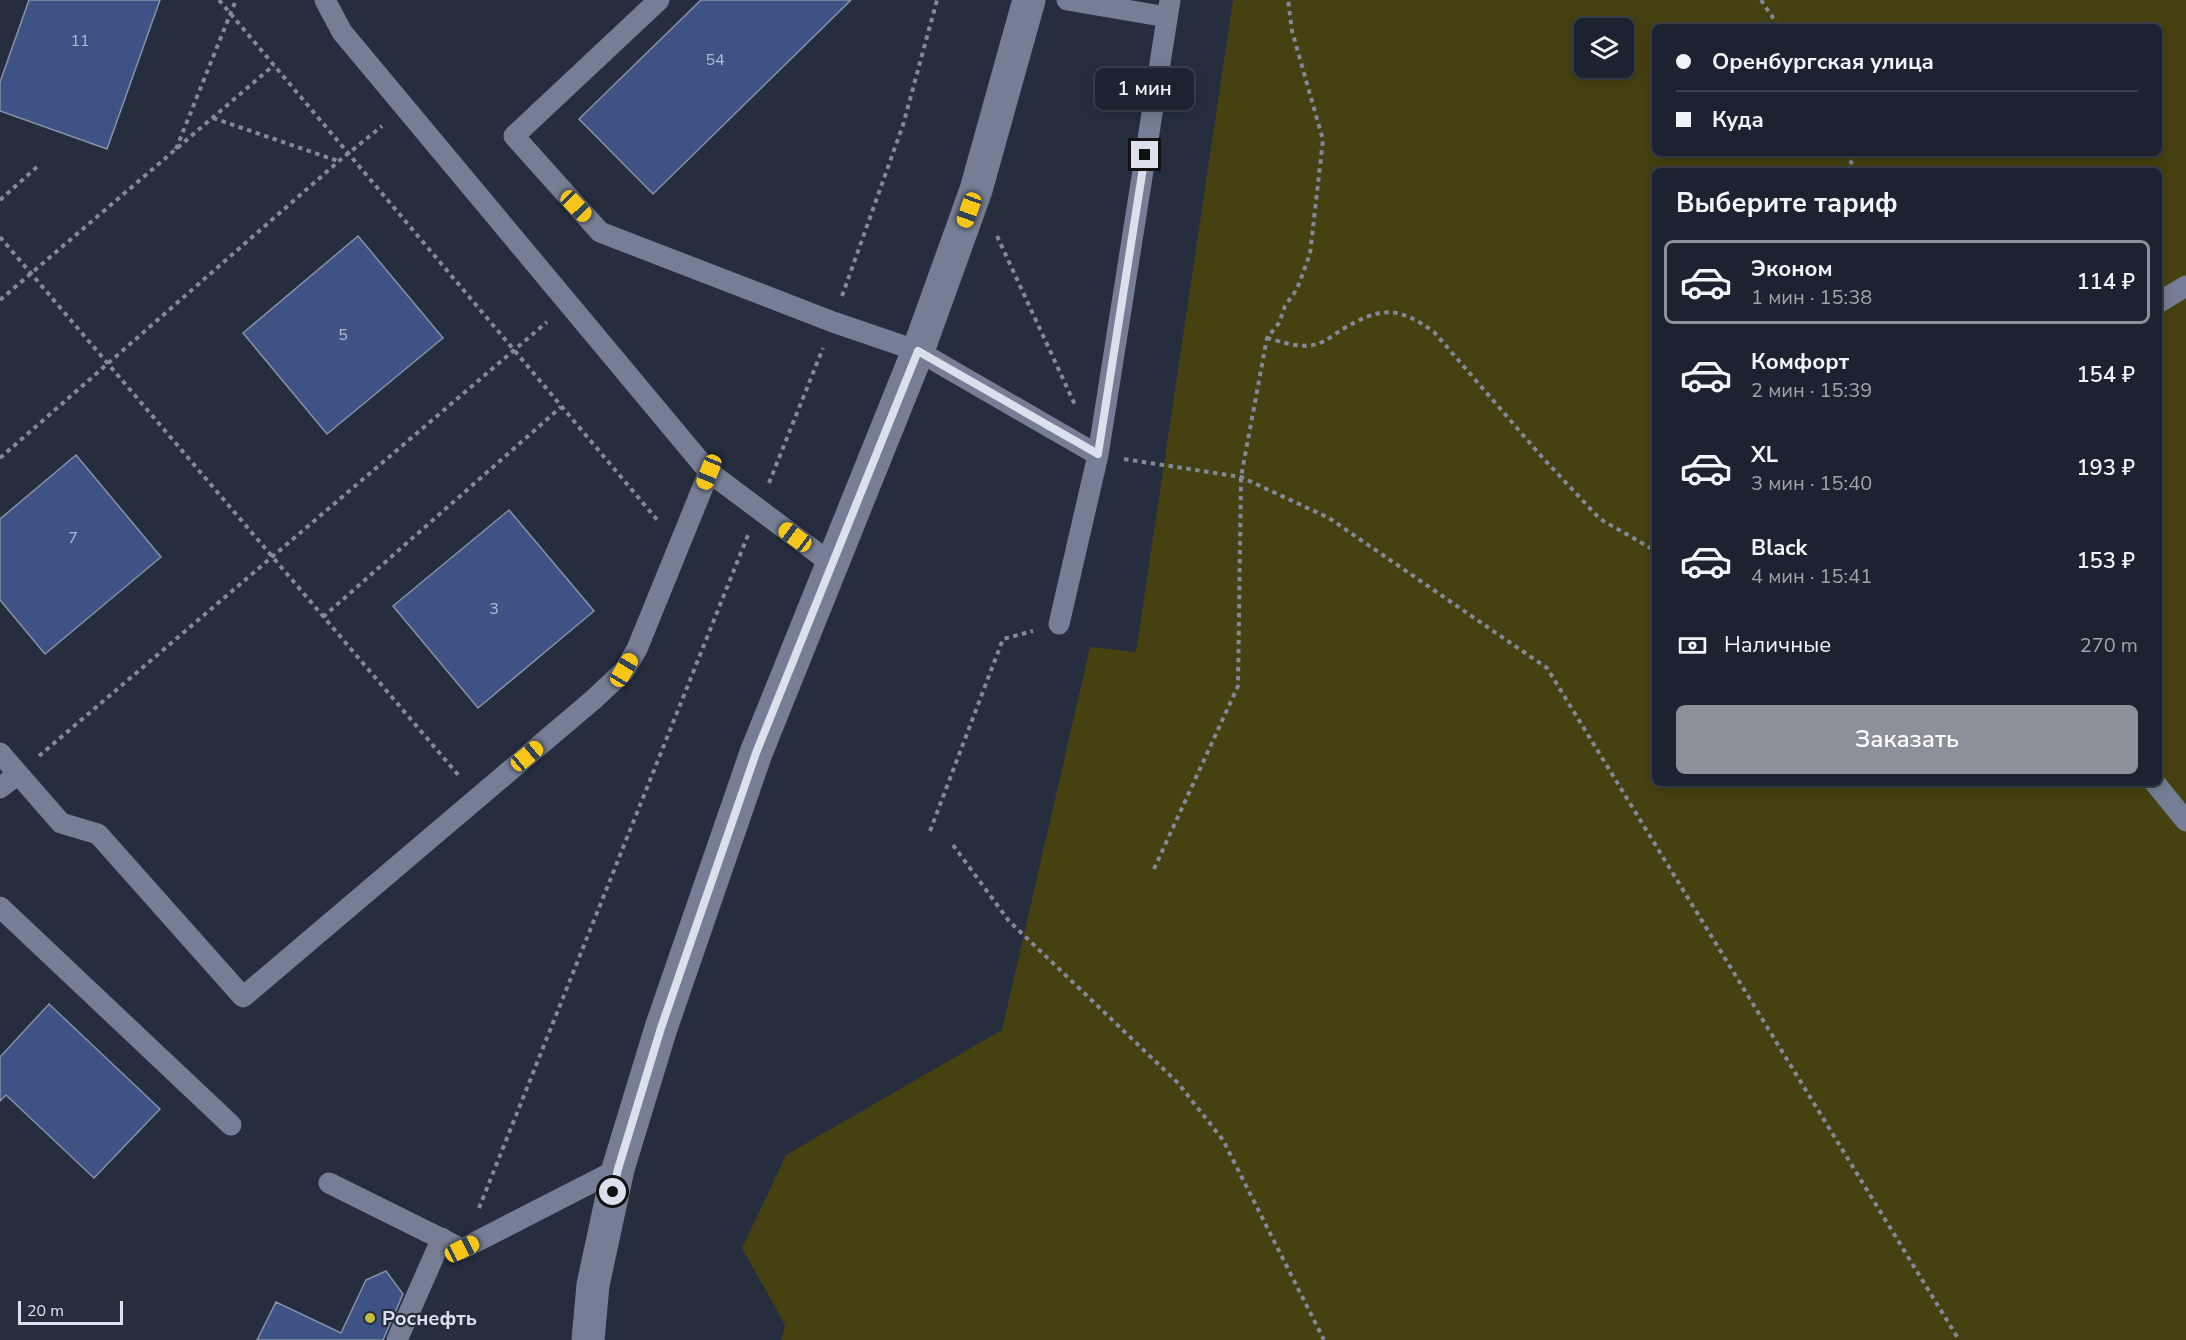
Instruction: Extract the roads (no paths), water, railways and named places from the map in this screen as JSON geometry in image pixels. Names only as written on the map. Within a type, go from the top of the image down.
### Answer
[{"type":"street","points":[[588,1340],[593,1286],[618,1169],[661,1028],[753,762],[918,351],[976,190],[1029,0]]},
{"type":"lane","points":[[325,0],[342,32],[709,472],[832,564]]},
{"type":"lane","points":[[659,0],[513,136],[600,232],[833,322],[918,351],[1098,454]]},
{"type":"lane","points":[[1059,624],[1098,454],[1168,9],[1067,0]]},
{"type":"lane","points":[[2162,301],[2186,286]]},
{"type":"lane","points":[[0,753],[61,823],[98,834],[243,997],[593,700],[624,670],[637,649],[709,472]]},
{"type":"lane","points":[[0,788],[18,774]]},
{"type":"lane","points":[[2157,786],[2186,821]]},
{"type":"lane","points":[[0,907],[231,1125]]},
{"type":"lane","points":[[329,1183],[462,1249],[618,1169]]},
{"type":"lane","points":[[397,1340],[442,1239]]},
{"type":"place","name":"Роснефть","points":[[370,1318]]}]
